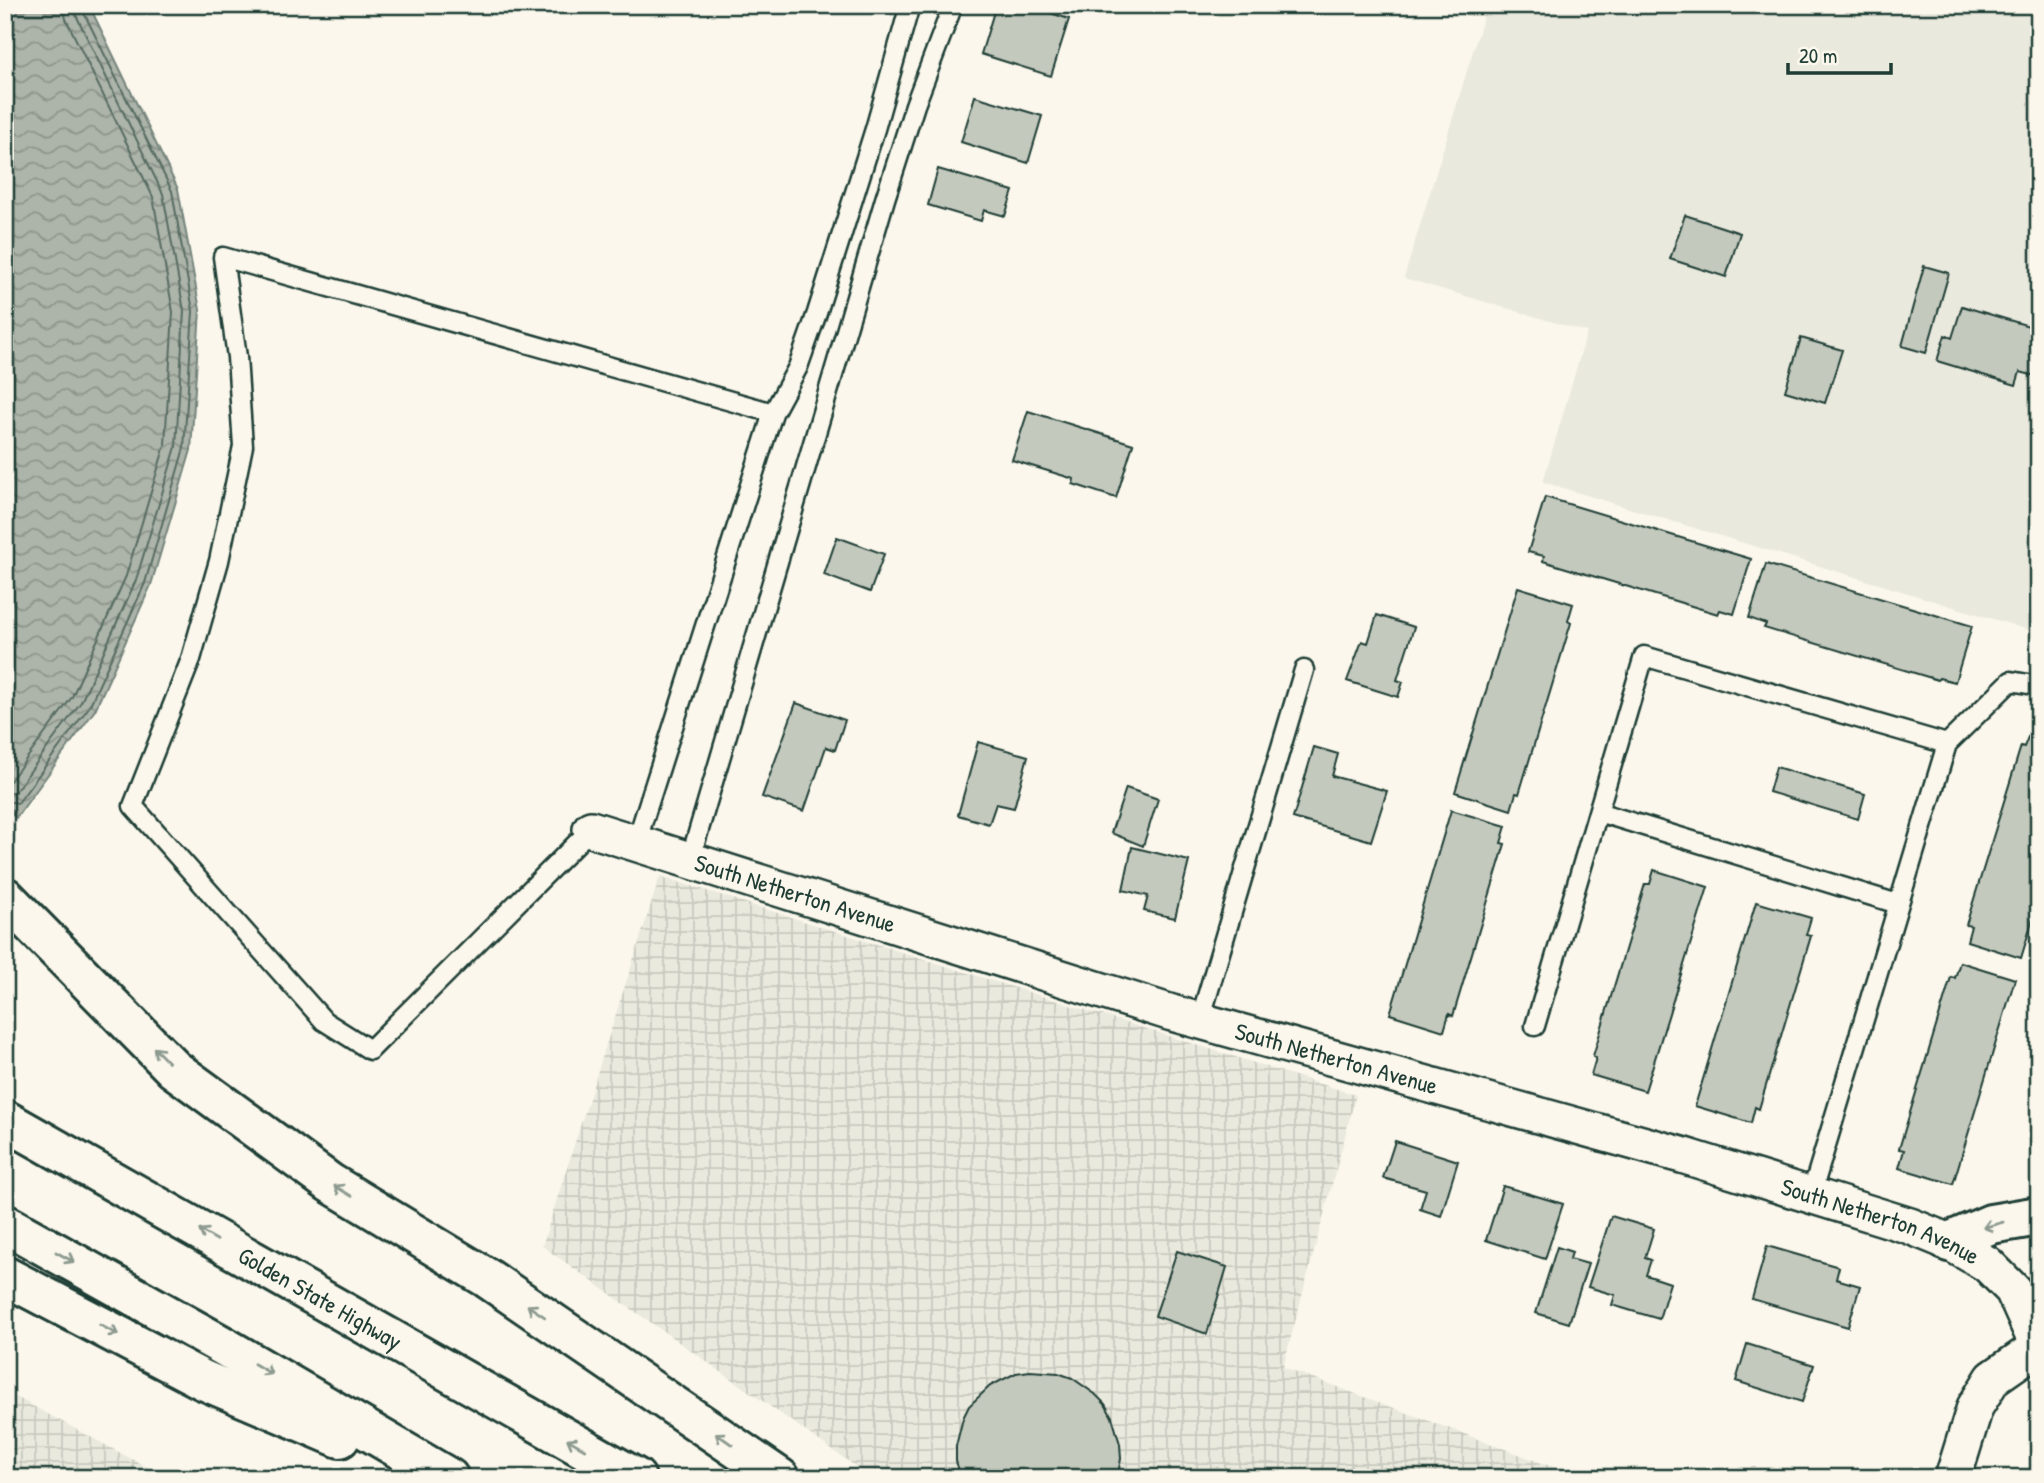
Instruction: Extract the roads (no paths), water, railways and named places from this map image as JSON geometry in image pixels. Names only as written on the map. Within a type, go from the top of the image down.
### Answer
[{"type":"main road","points":[[5,897],[174,1069],[330,1183],[487,1278],[780,1478]]},
{"type":"main road","name":"Golden State Highway","points":[[5,1120],[636,1478]]},
{"type":"main road","points":[[1949,1242],[1992,1224],[2039,1216]]},
{"type":"main road","points":[[5,1224],[225,1347],[449,1478]]},
{"type":"main road","points":[[5,1276],[203,1380],[434,1478]]},
{"type":"street","name":"South Netherton Avenue","points":[[591,829],[1199,1020],[1685,1156],[1910,1226],[1949,1242],[1987,1264],[2014,1290],[2038,1346]]},
{"type":"street","points":[[1953,1478],[1975,1407],[1993,1378],[2038,1346]]},
{"type":"lane","points":[[636,843],[773,413],[798,367],[817,313],[875,129],[910,5]]},
{"type":"lane","points":[[690,860],[915,104],[953,5]]},
{"type":"lane","points":[[591,829],[370,1050],[324,1021],[133,806],[191,659],[219,561],[243,446],[237,357],[223,257],[773,413]]},
{"type":"lane","points":[[1535,1026],[1644,656],[1947,744]]},
{"type":"lane","points":[[1199,1020],[1304,670]]},
{"type":"lane","points":[[1811,1195],[1825,1156],[1947,744],[2011,681],[2039,686]]},
{"type":"lane","points":[[1598,812],[1898,904]]},
{"type":"water","points":[[5,5],[89,5],[178,189],[200,310],[191,450],[151,585],[95,710],[16,818],[5,805]]}]
